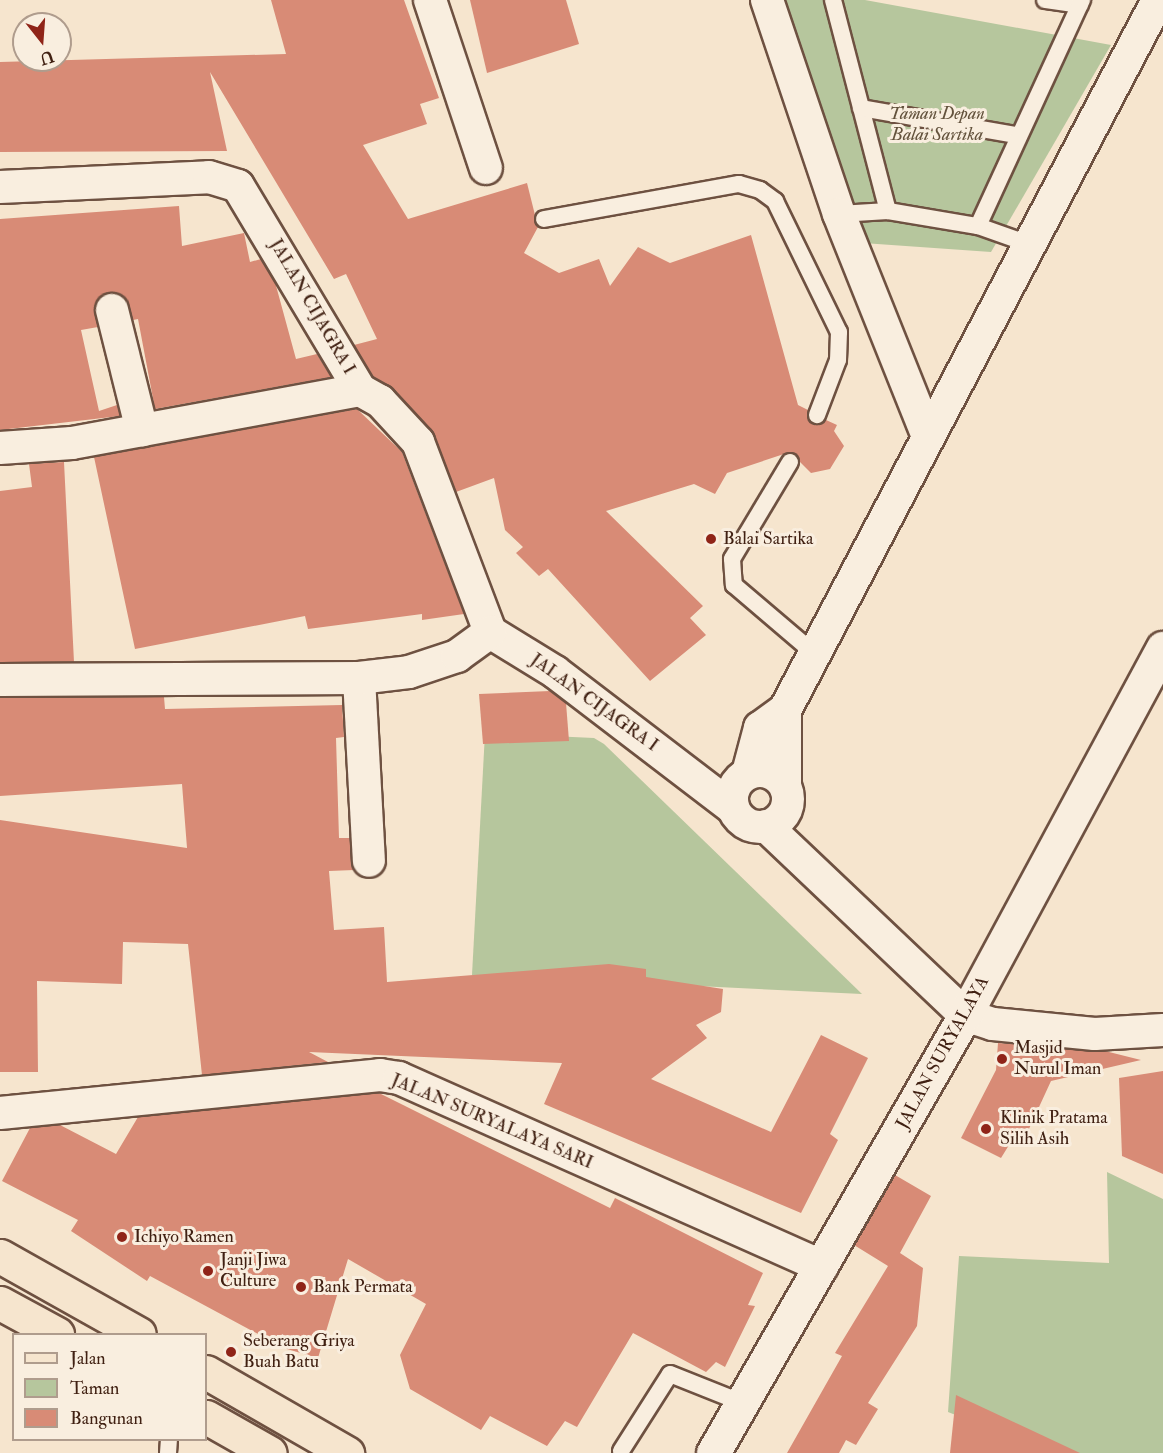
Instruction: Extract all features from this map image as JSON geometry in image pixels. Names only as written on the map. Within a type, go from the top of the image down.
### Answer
[{"type":"main road","points":[[0,1256],[135,1333]]},
{"type":"main road","points":[[0,1303],[53,1333]]},
{"type":"main road","points":[[207,1373],[347,1453]]},
{"type":"main road","points":[[207,1417],[270,1453]]},
{"type":"street","points":[[430,0],[486,168]]},
{"type":"street","points":[[767,0],[839,214],[928,436]]},
{"type":"street","points":[[1158,0],[785,710],[785,783],[789,796],[776,829],[965,1015],[993,1024],[1095,1034],[1163,1030]]},
{"type":"street","name":"JALAN CIJAGRA I","points":[[0,187],[209,177],[238,186],[360,390],[380,401],[418,442],[490,632],[555,672],[699,780],[739,787],[752,826],[776,829]]},
{"type":"street","points":[[112,310],[141,430]]},
{"type":"street","points":[[0,448],[141,430],[360,390]]},
{"type":"street","points":[[0,680],[359,678],[409,672],[457,656],[490,632]]},
{"type":"street","name":"JALAN SURYALAYA","points":[[713,1453],[965,1015],[1163,648]]},
{"type":"street","points":[[359,678],[369,861]]},
{"type":"street","points":[[739,787],[760,728],[785,710]]},
{"type":"street","points":[[739,787],[775,774],[785,783]]},
{"type":"street","name":"JALAN SURYALAYA SARI","points":[[0,1113],[380,1075],[399,1078],[822,1266]]},
{"type":"lane","points":[[833,0],[888,212]]},
{"type":"lane","points":[[978,226],[1016,135],[1081,2],[1045,0]]},
{"type":"lane","points":[[861,108],[1016,135]]},
{"type":"lane","points":[[544,219],[739,184],[760,190],[775,201],[839,332],[838,360],[817,415]]},
{"type":"lane","points":[[839,214],[888,212],[978,226],[1029,244]]},
{"type":"lane","points":[[790,462],[732,559],[734,585],[814,653]]},
{"type":"lane","points":[[621,1451],[670,1374],[743,1403]]},
{"type":"green space","name":"Taman Depan Balai Sartika","points":[[769,0],[865,0],[1111,45],[991,252],[863,243]]},
{"type":"green space","points":[[485,733],[594,738],[604,744],[862,994],[472,975]]},
{"type":"green space","points":[[1107,1172],[1163,1199],[1163,1453],[1051,1453],[948,1412],[959,1256],[1109,1263]]},
{"type":"building","points":[[271,0],[404,0],[439,98],[420,104],[427,124],[363,145],[408,219],[527,183],[538,227],[524,253],[559,273],[599,259],[610,286],[638,247],[670,263],[751,235],[798,405],[808,410],[813,425],[826,420],[837,425],[834,431],[844,446],[830,469],[811,473],[790,452],[727,473],[715,494],[694,484],[606,511],[703,606],[690,618],[706,635],[650,681],[548,569],[539,576],[516,553],[523,547],[505,530],[494,478],[456,492],[431,430],[393,389],[373,377],[354,345],[377,339],[346,274],[334,279],[210,72],[227,151],[0,152],[0,62],[12,62],[12,72],[72,72],[72,60],[286,54]]},
{"type":"building","points":[[470,0],[566,0],[579,44],[487,73]]},
{"type":"building","points":[[179,206],[182,246],[244,233],[250,262],[261,259],[275,282],[296,359],[317,354],[331,377],[155,409],[138,319],[133,320],[124,297],[108,292],[95,305],[98,327],[81,330],[99,411],[117,405],[120,416],[0,430],[0,219]]},
{"type":"building","points":[[357,409],[402,452],[464,614],[422,620],[422,614],[308,629],[305,616],[135,649],[94,457]]},
{"type":"building","points":[[64,462],[74,662],[0,662],[0,491],[32,487],[29,464]]},
{"type":"building","points":[[550,691],[566,703],[569,741],[483,744],[479,694]]},
{"type":"building","points":[[164,697],[165,709],[342,705],[344,737],[336,738],[339,838],[350,838],[354,870],[329,871],[334,930],[384,927],[387,982],[609,964],[646,969],[646,977],[723,989],[721,1012],[696,1025],[707,1038],[651,1079],[771,1132],[821,1035],[868,1058],[830,1134],[838,1140],[801,1213],[544,1104],[562,1063],[309,1052],[328,1062],[202,1075],[188,944],[123,942],[122,984],[37,981],[38,1072],[0,1072],[0,820],[187,848],[182,784],[0,796],[0,698]]},
{"type":"building","points":[[998,1043],[1105,1051],[1141,1060],[1051,1081],[1028,1131],[1019,1129],[1001,1158],[961,1138],[996,1070]]},
{"type":"building","points":[[1163,1071],[1163,1174],[1122,1156],[1119,1078]]},
{"type":"building","points":[[379,1093],[610,1208],[615,1198],[763,1273],[748,1305],[755,1306],[725,1367],[716,1362],[706,1372],[633,1333],[577,1427],[565,1421],[547,1446],[490,1416],[481,1430],[410,1389],[400,1355],[426,1304],[348,1259],[318,1358],[280,1347],[281,1340],[258,1334],[150,1276],[147,1281],[71,1231],[78,1220],[2,1181],[30,1128],[60,1125],[116,1154],[138,1117]]},
{"type":"building","points":[[895,1175],[931,1196],[900,1253],[923,1268],[917,1326],[868,1403],[878,1409],[856,1445],[846,1440],[839,1453],[787,1453],[842,1356],[835,1353],[888,1266],[854,1245]]},
{"type":"building","points":[[956,1395],[1080,1453],[950,1453]]},
{"type":"place","name":"Balai Sartika","points":[[711,539]]},
{"type":"place","name":"Masjid Nurul Iman","points":[[1002,1059]]},
{"type":"place","name":"Klinik Pratama Silih Asih","points":[[986,1129]]},
{"type":"place","name":"Ichiyo Ramen","points":[[122,1237]]},
{"type":"place","name":"Janji Jiwa Culture","points":[[208,1271]]},
{"type":"place","name":"Bank Permata","points":[[301,1287]]},
{"type":"place","name":"Seberang Griya Buah Batu","points":[[231,1352]]}]
